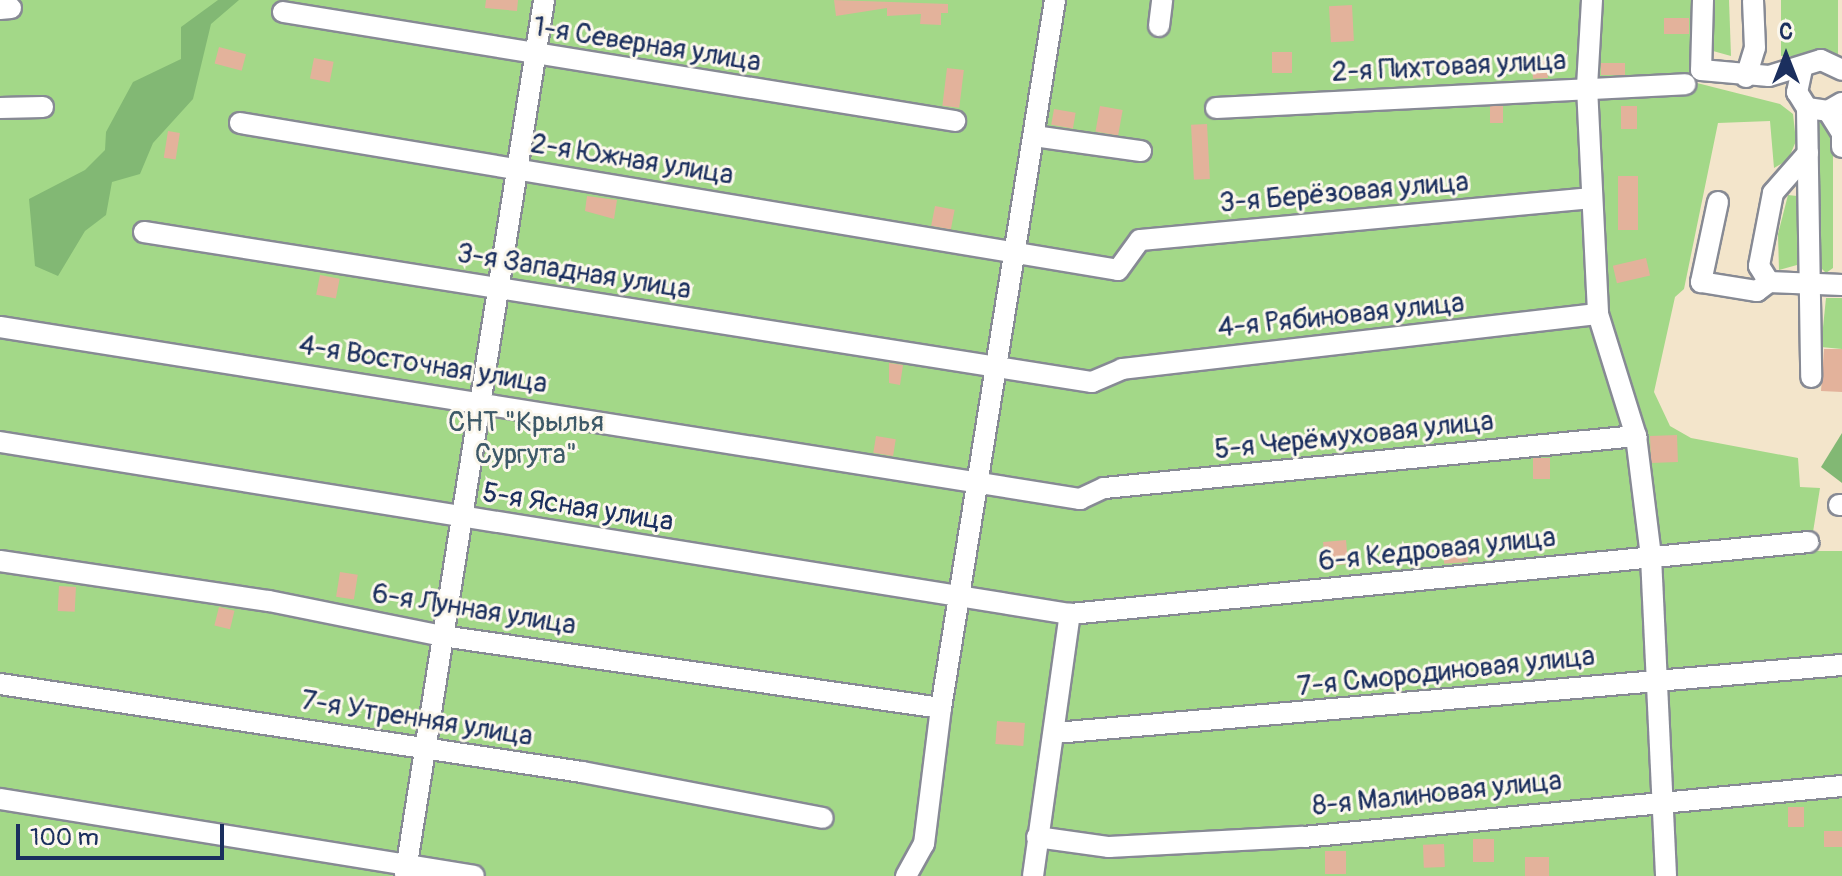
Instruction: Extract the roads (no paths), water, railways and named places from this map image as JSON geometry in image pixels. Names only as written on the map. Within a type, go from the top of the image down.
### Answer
[{"type":"street","points":[[406,870],[544,0]]},
{"type":"street","points":[[906,876],[924,844],[941,708],[1055,0]]},
{"type":"street","points":[[1159,26],[1162,0]]},
{"type":"street","points":[[1592,0],[1587,87],[1598,314],[1636,436],[1651,557],[1660,679],[1666,876]]},
{"type":"street","points":[[1703,0],[1701,70],[1746,77],[1805,105],[1838,106],[1842,146]]},
{"type":"street","points":[[1746,77],[1755,48],[1753,1]]},
{"type":"street","name":"1-я Северная улица","points":[[283,12],[537,57],[955,121]]},
{"type":"street","points":[[1746,77],[1802,69],[1821,60],[1842,68]]},
{"type":"street","points":[[1802,69],[1797,80],[1805,105],[1810,192],[1811,377]]},
{"type":"street","name":"2-я Пихтовая улица","points":[[1216,108],[1685,84]]},
{"type":"street","points":[[0,108],[43,107]]},
{"type":"street","name":"2-я Южная улица","points":[[240,123],[1015,250],[1118,270]]},
{"type":"street","points":[[1034,136],[1141,151]]},
{"type":"street","points":[[1769,282],[1759,266],[1762,235],[1773,193],[1808,153]]},
{"type":"street","points":[[1783,183],[1810,192]]},
{"type":"street","name":"3-я Берёзовая улица","points":[[1118,270],[1140,240],[1590,198]]},
{"type":"street","points":[[1718,202],[1701,282],[1757,291],[1769,282],[1842,285]]},
{"type":"street","name":"3-я Западная улица","points":[[144,232],[1092,382]]},
{"type":"street","name":"4-я Рябиновая улица","points":[[1092,382],[1122,369],[1598,314]]},
{"type":"street","name":"4-я Восточная улица","points":[[0,327],[1080,499]]},
{"type":"street","name":"5-я Черёмуховая улица","points":[[1080,499],[1104,488],[1636,436]]},
{"type":"street","name":"5-я Ясная улица","points":[[0,442],[958,600],[1070,614]]},
{"type":"street","name":"6-я Кедровая улица","points":[[1070,614],[1808,542]]},
{"type":"street","name":"6-я Лунная улица","points":[[0,561],[269,601],[442,636],[941,708]]},
{"type":"street","points":[[1033,876],[1070,614]]},
{"type":"street","name":"7-я Смородиновая улица","points":[[1055,733],[1171,727],[1660,679],[1842,665]]},
{"type":"street","name":"7-я Утренняя улица","points":[[0,684],[582,772],[823,818]]},
{"type":"street","name":"8-я Малиновая улица","points":[[1037,837],[1109,847],[1303,837],[1663,799],[1842,786]]},
{"type":"street","points":[[0,799],[406,870],[474,876]]},
{"type":"park label","name":"CНТ \"Крылья Сургута\"","points":[[526,439]]}]
